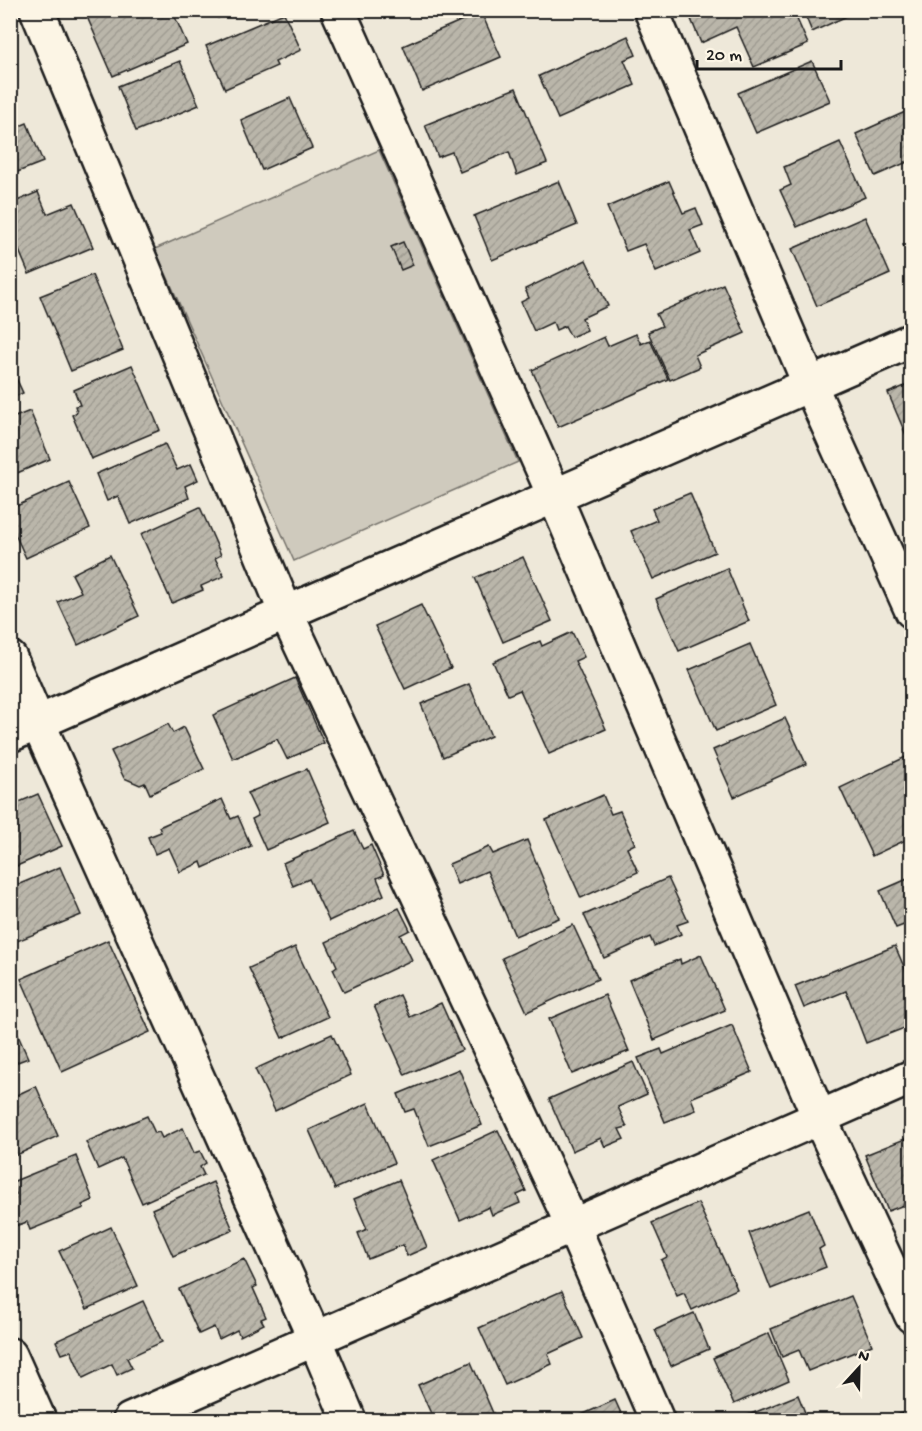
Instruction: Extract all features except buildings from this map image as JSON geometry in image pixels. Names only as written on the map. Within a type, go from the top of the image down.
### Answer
[{"type":"street","points":[[37,10],[286,613],[573,1226],[657,1420]]},
{"type":"street","points":[[338,10],[555,496],[819,1117],[912,1316]]},
{"type":"street","points":[[651,10],[810,385],[912,611]]},
{"type":"street","points":[[24,729],[912,340]]},
{"type":"street","points":[[10,658],[24,729],[315,1339],[349,1420]]},
{"type":"street","points":[[130,1420],[912,1077]]},
{"type":"street","points":[[10,1355],[39,1420]]},
{"type":"shaded area","points":[[379,150],[518,462],[294,561],[155,249]]}]
